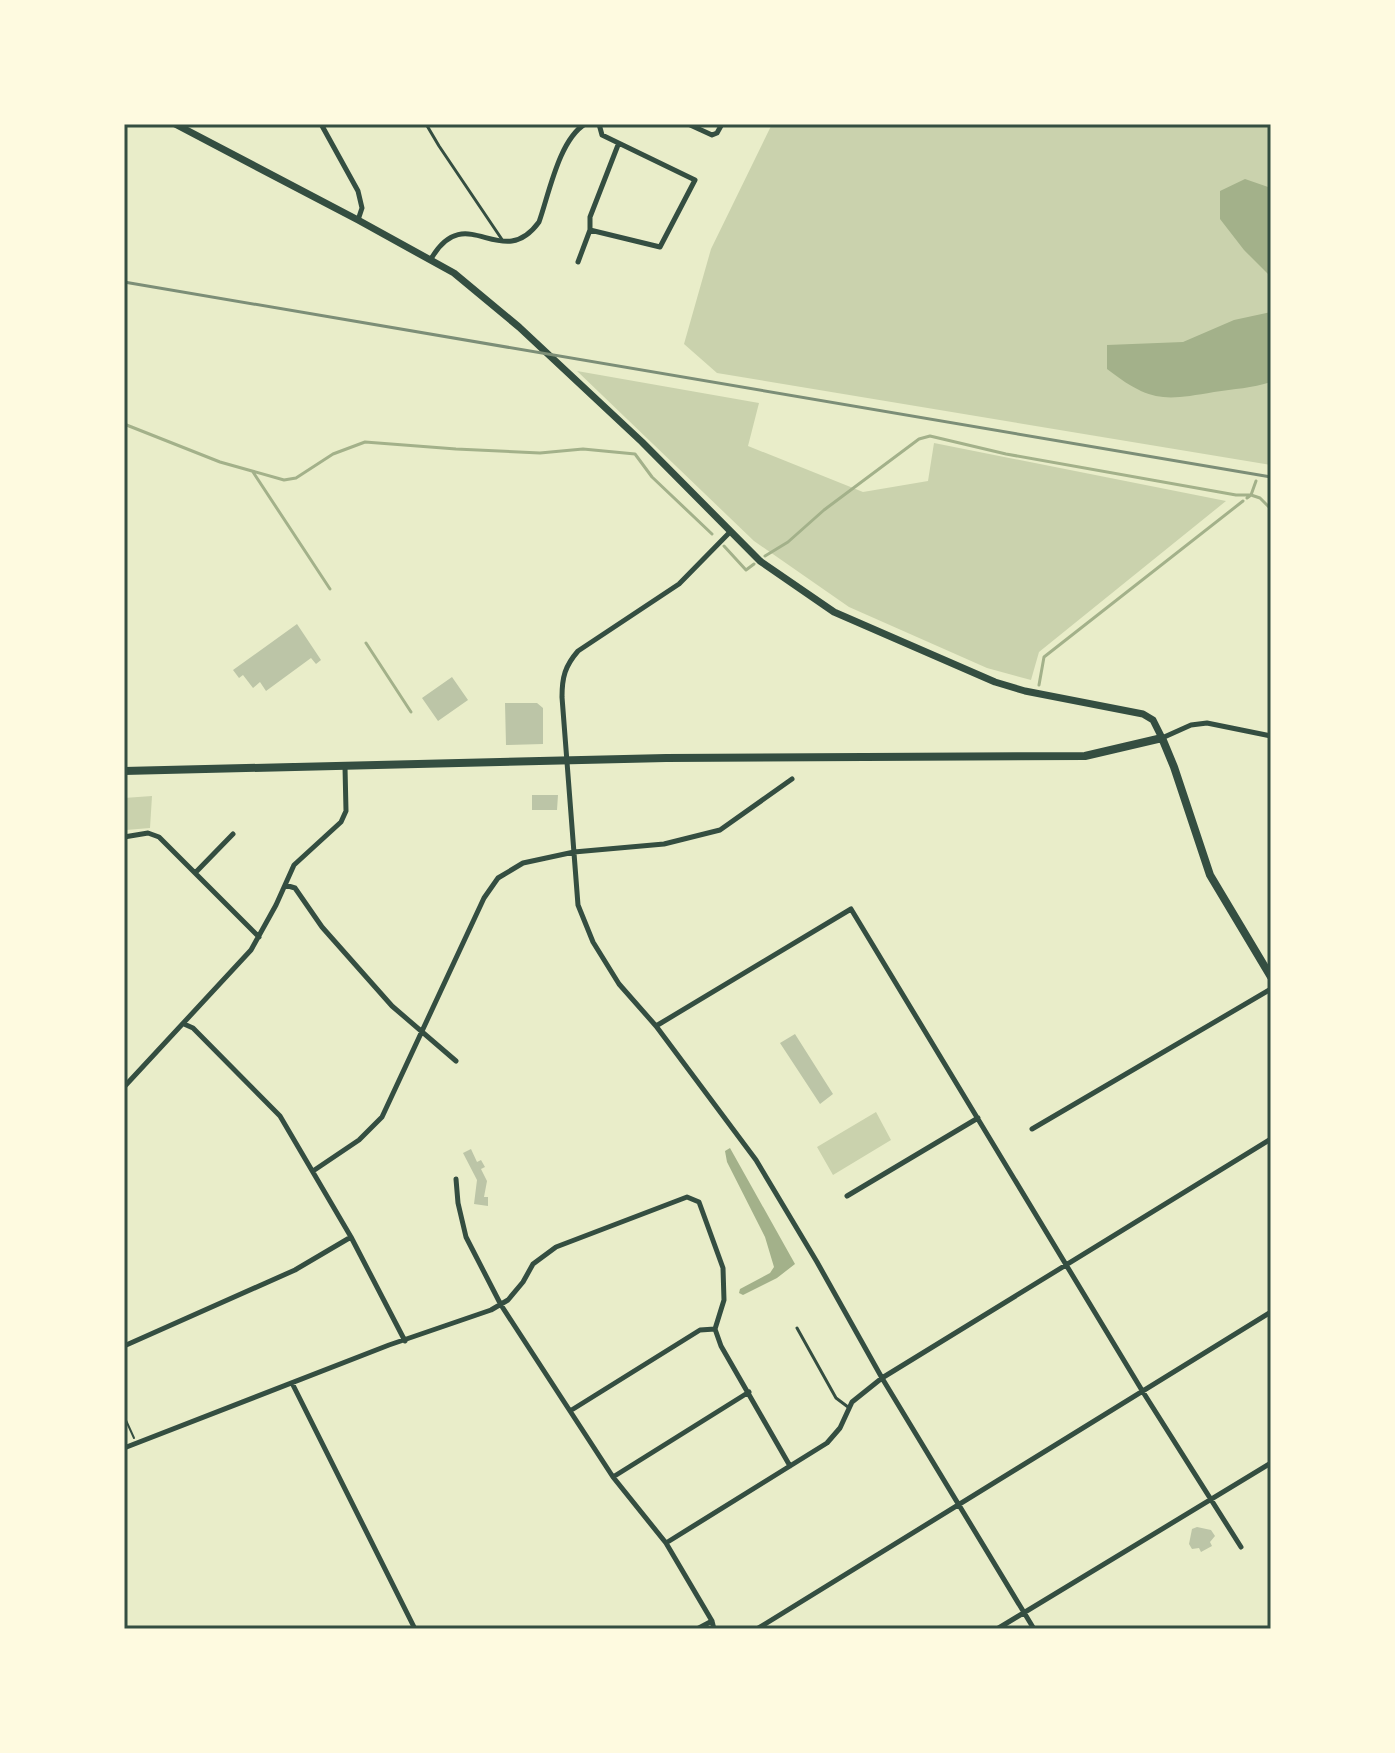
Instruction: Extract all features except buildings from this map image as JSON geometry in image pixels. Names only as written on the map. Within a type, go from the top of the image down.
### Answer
[{"type":"main road","points":[[124,771],[567,760],[1081,756],[1162,738],[1210,875],[1271,977]]},
{"type":"street","points":[[175,124],[431,259],[471,286],[642,442],[772,570],[834,612],[995,682],[1025,691],[1143,714],[1153,720],[1162,738],[1191,725],[1207,723],[1271,736]]},
{"type":"street","points":[[321,124],[358,191],[362,208],[358,220]]},
{"type":"street","points":[[431,259],[439,245],[458,233],[473,233],[505,243],[531,233],[539,222],[565,147],[572,134],[585,124]]},
{"type":"street","points":[[590,230],[660,247],[695,180],[618,145],[602,135],[599,124]]},
{"type":"street","points":[[688,124],[712,135],[722,124]]},
{"type":"street","points":[[578,262],[590,230],[590,217],[618,145]]},
{"type":"street","points":[[730,532],[679,584],[578,651],[566,665],[562,681],[578,905],[589,934],[613,976],[656,1026],[756,1160],[882,1378],[1034,1629]]},
{"type":"street","points":[[124,1087],[251,950],[294,865],[344,817],[345,767]]},
{"type":"street","points":[[313,1171],[372,1129],[393,1096],[484,898],[498,878],[523,863],[574,852],[664,844],[720,830],[792,779]]},
{"type":"street","points":[[124,837],[148,833],[159,837],[259,937]]},
{"type":"street","points":[[196,872],[233,834]]},
{"type":"street","points":[[285,885],[295,888],[322,927],[392,1006],[456,1061]]},
{"type":"street","points":[[656,1026],[851,909],[1143,1392],[1241,1547]]},
{"type":"street","points":[[1032,1129],[1271,989]]},
{"type":"street","points":[[184,1024],[193,1028],[280,1116],[351,1237],[405,1341]]},
{"type":"street","points":[[847,1196],[978,1118]]},
{"type":"street","points":[[666,1543],[827,1443],[840,1428],[848,1407],[862,1391],[1271,1139]]},
{"type":"street","points":[[456,1179],[466,1237],[501,1305],[613,1477],[666,1543],[714,1629]]},
{"type":"street","points":[[124,1448],[501,1305],[516,1292],[533,1264],[556,1247],[687,1197],[699,1202],[723,1268],[724,1300],[715,1329],[721,1346],[790,1466]]},
{"type":"street","points":[[124,1346],[295,1270],[351,1237]]},
{"type":"street","points":[[757,1629],[1271,1312]]},
{"type":"street","points":[[570,1411],[700,1330],[715,1329]]},
{"type":"street","points":[[292,1383],[415,1629]]},
{"type":"street","points":[[613,1477],[749,1392]]},
{"type":"street","points":[[997,1629],[1271,1463]]},
{"type":"street","points":[[697,1629],[712,1621]]},
{"type":"lane","points":[[426,124],[505,243]]},
{"type":"lane","points":[[797,1328],[836,1398],[848,1407]]},
{"type":"path","points":[[124,1416],[136,1443]]},
{"type":"shaded area","points":[[772,124],[1271,124],[1271,465],[717,373],[684,344],[711,249]]},
{"type":"shaded area","points":[[1245,179],[1271,188],[1271,277],[1244,250],[1220,219],[1220,191]]},
{"type":"shaded area","points":[[1271,312],[1271,382],[1169,397],[1146,393],[1107,369],[1107,345],[1183,342],[1234,320]]},
{"type":"shaded area","points":[[577,371],[759,403],[748,446],[863,492],[928,481],[934,443],[1226,501],[1039,652],[1031,680],[987,668],[849,607],[754,541]]},
{"type":"shaded area","points":[[152,796],[150,828],[126,830],[124,798]]},
{"type":"shaded area","points":[[876,1112],[891,1140],[833,1175],[817,1147]]},
{"type":"shaded area","points":[[730,1148],[795,1264],[777,1278],[743,1295],[739,1293],[740,1289],[770,1273],[774,1267],[765,1237],[727,1162],[725,1151]]},
{"type":"waterway","points":[[124,424],[220,462],[284,480],[296,478],[333,454],[365,442],[540,453],[583,449],[635,454],[652,477],[712,534]]},
{"type":"waterway","points":[[765,556],[788,542],[824,510],[919,439],[930,436],[1006,454],[1236,495],[1251,495],[1256,481]]},
{"type":"waterway","points":[[253,472],[330,589]]},
{"type":"waterway","points":[[1247,498],[1251,495],[1260,498],[1271,509]]},
{"type":"waterway","points":[[1039,685],[1044,657],[1243,501]]},
{"type":"waterway","points":[[724,546],[746,570],[754,564]]},
{"type":"waterway","points":[[366,643],[411,712]]},
{"type":"railway","points":[[124,282],[1271,477]]}]
